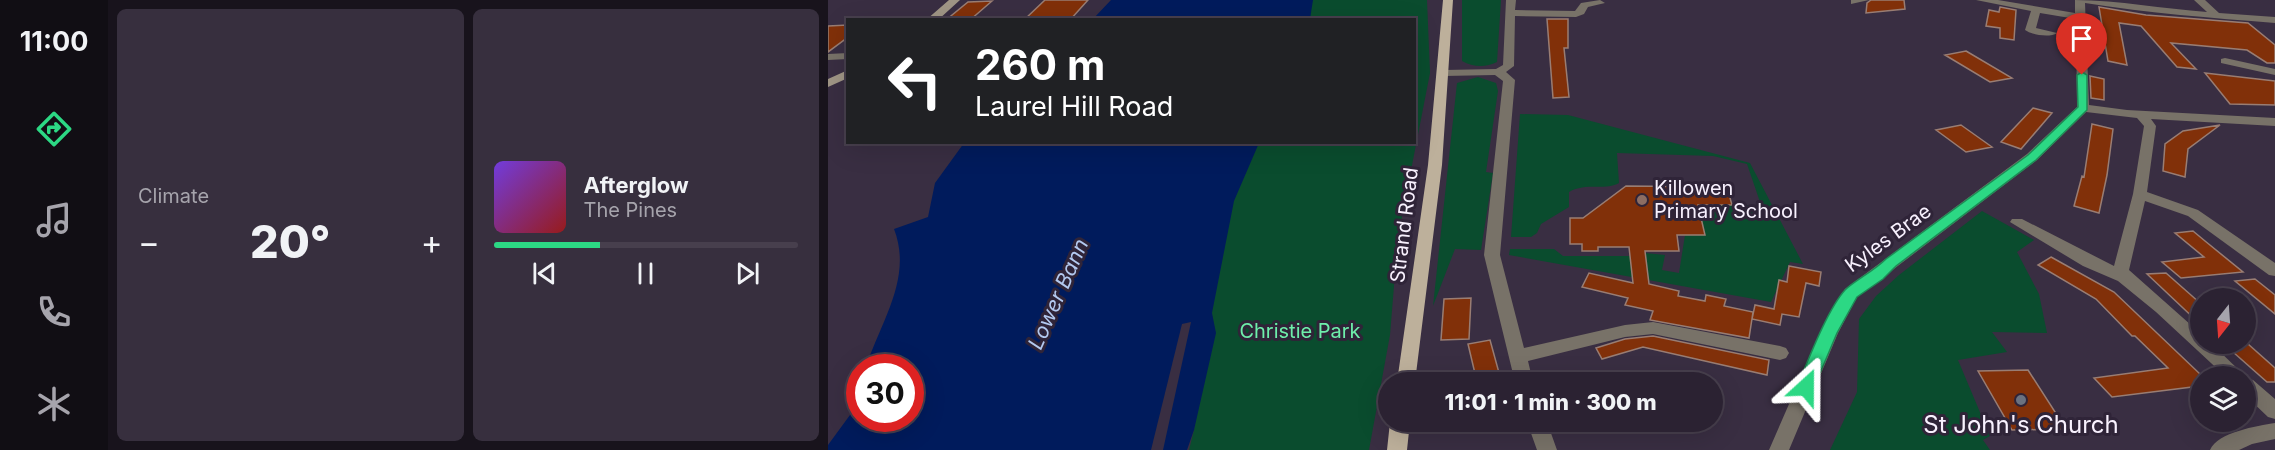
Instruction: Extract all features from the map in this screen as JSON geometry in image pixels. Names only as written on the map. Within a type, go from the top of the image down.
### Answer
[{"type":"main road","name":"Strand Road","points":[[1407,372],[1435,165],[1449,0]]},
{"type":"main road","points":[[1396,450],[1399,432]]},
{"type":"street","points":[[933,18],[955,0]]},
{"type":"street","points":[[1444,73],[1498,72],[1508,66],[1511,0]]},
{"type":"street","points":[[1981,0],[2034,6],[2080,17]]},
{"type":"street","points":[[2275,20],[2155,12],[2081,0],[2084,108],[2141,116],[2275,122]]},
{"type":"street","points":[[2199,0],[2218,17]]},
{"type":"street","points":[[1511,13],[1576,14],[1581,12],[1584,5],[1600,3]]},
{"type":"street","points":[[2034,6],[2031,30],[2052,33]]},
{"type":"street","points":[[2263,20],[2275,29]]},
{"type":"street","points":[[828,57],[846,56]]},
{"type":"street","points":[[2225,61],[2275,72]]},
{"type":"street","points":[[1498,72],[1509,80],[1492,255],[1521,372]]},
{"type":"street","points":[[828,84],[846,74]]},
{"type":"street","name":"Kyles Brae","points":[[1779,450],[1829,333],[1851,293],[1878,276],[1891,262],[2023,165],[2084,108]]},
{"type":"street","points":[[2124,277],[2121,270],[2140,194],[2150,126],[2141,116]]},
{"type":"street","points":[[2140,194],[2193,213],[2275,271]]},
{"type":"street","points":[[2017,222],[2089,262],[2124,277],[2162,308],[2225,366]]},
{"type":"street","points":[[1516,357],[1625,331],[1653,328],[1780,353]]},
{"type":"street","points":[[2256,394],[2275,411]]},
{"type":"street","points":[[2220,450],[2248,436],[2275,431]]},
{"type":"street","points":[[1541,432],[1547,450]]},
{"type":"green space","name":"Christie Park","points":[[1268,0],[1427,0],[1430,73],[1398,237],[1390,335],[1383,372],[1378,372],[1378,401],[1369,450],[1189,450],[1194,430],[1226,144],[1416,144],[1416,18],[1259,18]]},
{"type":"green space","points":[[1462,0],[1501,0],[1497,62],[1479,66],[1462,61]]},
{"type":"green space","points":[[1478,77],[1496,83],[1498,91],[1486,172],[1493,173],[1481,250],[1455,249],[1433,306],[1457,83]]},
{"type":"green space","points":[[1520,114],[1568,115],[1750,163],[1803,264],[1790,262],[1771,302],[1509,255],[1510,249],[1554,249],[1563,256],[1630,256],[1631,267],[1647,267],[1645,253],[1665,255],[1662,270],[1679,273],[1685,235],[1705,235],[1698,205],[1761,205],[1747,164],[1713,156],[1617,153],[1619,183],[1575,189],[1569,192],[1569,207],[1541,224],[1537,233],[1531,237],[1511,237]]},
{"type":"green space","points":[[1982,211],[2034,240],[2017,252],[2039,294],[2047,333],[1992,332],[2007,352],[1958,360],[1990,436],[1983,440],[1990,450],[1830,450],[1857,392],[1859,319],[1876,296],[1899,275]]},
{"type":"water","points":[[1111,0],[1313,0],[1310,18],[1094,18]]},
{"type":"water","name":"Lower Bann","points":[[963,144],[1259,144],[1234,201],[1212,313],[1216,333],[1194,430],[1187,450],[828,450],[828,445],[846,420],[846,432],[924,432],[924,354],[871,354],[893,299],[897,282],[900,265],[899,247],[894,229],[928,217],[935,183]]},
{"type":"pier","points":[[1191,322],[1163,450],[1151,450],[1182,324]]},
{"type":"building","points":[[1045,0],[1088,0],[1072,18],[1026,18]]},
{"type":"building","points":[[1871,0],[1904,0],[1905,9],[1866,13],[1867,3]]},
{"type":"building","points":[[992,1],[972,18],[948,18],[968,2]]},
{"type":"building","points":[[2000,7],[2016,10],[2014,40],[2000,38],[2000,28],[1986,26],[1989,10],[1999,12]]},
{"type":"building","points":[[2099,7],[2146,15],[2248,23],[2275,45],[2275,63],[2267,63],[2247,50],[2171,43],[2196,69],[2177,67],[2141,26],[2119,23],[2127,65],[2108,61]]},
{"type":"building","points":[[1547,19],[1568,19],[1568,48],[1564,48],[1569,97],[1553,98]]},
{"type":"building","points":[[846,25],[846,38],[828,52],[828,26]]},
{"type":"building","points":[[1966,51],[2012,78],[1990,82],[1945,55]]},
{"type":"building","points":[[2205,73],[2275,81],[2275,105],[2230,104]]},
{"type":"building","points":[[2090,76],[2104,79],[2104,100],[2091,98]]},
{"type":"building","points":[[2033,108],[2052,113],[2021,149],[2001,142]]},
{"type":"building","points":[[2092,124],[2113,129],[2099,213],[2074,206],[2082,176],[2084,177]]},
{"type":"building","points":[[1961,125],[1992,147],[1966,152],[1936,130]]},
{"type":"building","points":[[2220,125],[2188,149],[2185,177],[2163,171],[2165,144],[2183,131]]},
{"type":"building","points":[[1626,186],[1727,187],[1732,205],[1698,205],[1705,235],[1677,235],[1679,251],[1645,251],[1649,284],[1679,291],[1678,296],[1705,301],[1706,295],[1726,299],[1724,306],[1753,312],[1749,338],[1650,320],[1653,311],[1625,305],[1628,298],[1582,287],[1589,273],[1633,283],[1629,247],[1598,247],[1598,251],[1582,251],[1582,244],[1570,244],[1570,218],[1583,218]]},
{"type":"building","points":[[2193,231],[2243,272],[2181,278],[2162,262],[2204,257],[2175,233]]},
{"type":"building","points":[[2051,257],[2114,292],[2192,366],[2190,387],[2112,397],[2094,378],[2168,368],[2135,336],[2132,336],[2096,299],[2038,265]]},
{"type":"building","points":[[1789,266],[1821,272],[1819,286],[1806,283],[1799,317],[1782,314],[1780,325],[1752,319],[1755,305],[1774,309],[1779,280],[1787,282]]},
{"type":"building","points":[[2166,273],[2190,294],[2190,315],[2147,274]]},
{"type":"building","points":[[2255,279],[2275,295],[2275,314],[2256,298],[2256,288],[2243,288],[2235,281]]},
{"type":"building","points":[[1471,298],[1469,339],[1441,340],[1444,299]]},
{"type":"building","points":[[1653,336],[1769,360],[1767,375],[1643,347],[1602,359],[1596,348],[1625,339]]},
{"type":"building","points":[[1490,340],[1499,372],[1475,372],[1468,344]]},
{"type":"building","points":[[2256,351],[2275,368],[2275,382],[2267,382],[2256,372],[2256,366],[2249,366],[2235,354],[2256,354]]},
{"type":"building","name":"St John's Church","points":[[2028,370],[2066,429],[2012,430],[1978,371]]},
{"type":"place","name":"Killowen Primary School","points":[[1642,200]]},
{"type":"place","name":"St John's Church","points":[[2021,400]]},
{"type":"route","points":[[1806,387],[1829,333],[1851,293],[1878,276],[1891,262],[1984,195],[2032,157],[2084,108],[2082,75]]}]
